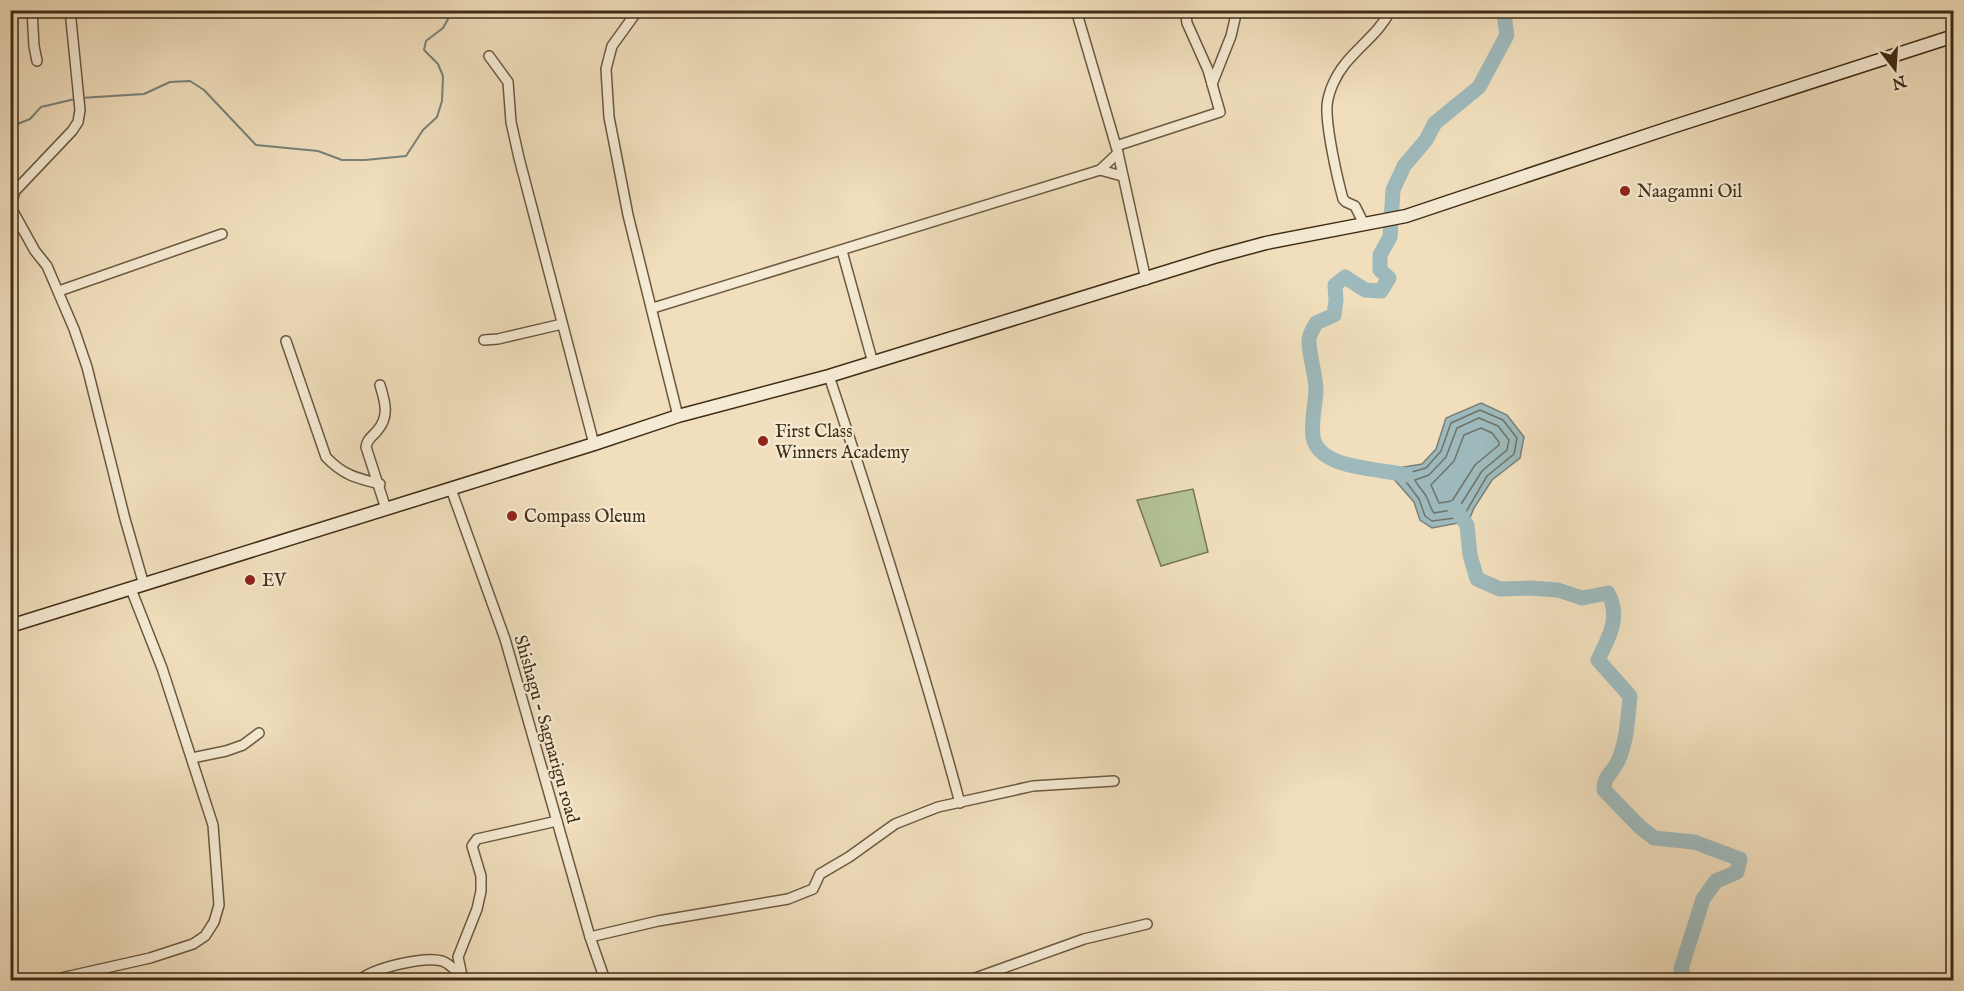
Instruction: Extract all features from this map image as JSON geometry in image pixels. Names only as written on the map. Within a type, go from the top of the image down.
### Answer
[{"type":"main road","points":[[10,626],[678,416],[873,363],[1214,257],[1266,243],[1406,216],[1953,36]]},
{"type":"street","points":[[32,10],[37,61]]},
{"type":"street","points":[[70,10],[80,110],[78,122],[35,172],[15,191],[11,207],[59,291],[87,367],[144,585]]},
{"type":"street","points":[[638,10],[612,46],[606,69],[609,117],[616,161],[678,416]]},
{"type":"street","points":[[1076,10],[1117,149],[1146,280]]},
{"type":"street","points":[[1100,170],[1117,149],[1220,112],[1212,84],[1187,23],[1185,10]]},
{"type":"street","points":[[1212,84],[1231,36],[1237,10]]},
{"type":"street","points":[[1364,224],[1355,206],[1343,199],[1327,106],[1331,89],[1344,65],[1375,35],[1391,10]]},
{"type":"street","points":[[489,56],[508,82],[513,131],[594,444]]},
{"type":"street","points":[[653,308],[1100,170],[1122,176]]},
{"type":"street","points":[[59,291],[222,234]]},
{"type":"street","points":[[842,251],[873,363]]},
{"type":"street","points":[[484,340],[498,339],[562,324]]},
{"type":"street","points":[[286,340],[326,457],[350,477],[380,484]]},
{"type":"street","points":[[829,376],[921,663],[960,803]]},
{"type":"street","points":[[380,385],[386,406],[386,417],[366,444],[386,509]]},
{"type":"street","name":"Shishagu - Sagnarigu road","points":[[451,489],[505,639],[590,936],[605,980]]},
{"type":"street","points":[[52,981],[175,952],[193,944],[205,936],[214,922],[219,905],[213,825],[162,668],[131,589]]},
{"type":"street","points":[[192,758],[243,745],[259,733]]},
{"type":"street","points":[[590,936],[658,921],[788,899],[813,889],[820,874],[849,857],[895,824],[938,807],[1033,786],[1114,781]]},
{"type":"street","points":[[462,979],[458,957],[477,909],[481,891],[481,876],[472,846],[473,842],[494,834],[557,821]]},
{"type":"street","points":[[970,981],[1084,939],[1147,924]]},
{"type":"street","points":[[360,981],[375,972],[426,960],[443,961],[462,979]]},
{"type":"green space","points":[[1193,489],[1208,552],[1161,566],[1137,500]]},
{"type":"water","points":[[1481,403],[1507,415],[1524,437],[1520,458],[1492,480],[1474,508],[1467,525],[1458,523],[1432,528],[1420,520],[1414,502],[1386,470],[1422,464],[1436,449],[1446,418]]},
{"type":"waterway","points":[[80,98],[144,94],[170,82],[190,81],[204,90],[256,145],[318,151],[342,160],[406,156],[423,130],[437,117],[442,101],[443,76],[438,64],[424,50],[426,41],[443,28],[453,10]]},
{"type":"waterway","points":[[1406,475],[1338,462],[1326,456],[1318,448],[1313,437],[1316,391],[1309,338],[1316,323],[1334,315],[1335,285],[1345,277],[1365,290],[1381,291],[1389,278],[1380,270],[1380,255],[1390,237],[1393,190],[1404,166],[1426,140],[1435,123],[1479,87],[1507,35],[1501,10]]},
{"type":"waterway","points":[[10,127],[30,119],[41,107],[75,99]]},
{"type":"waterway","points":[[1455,508],[1467,525],[1470,555],[1477,579],[1500,589],[1558,590],[1582,598],[1608,593],[1613,610],[1612,627],[1598,660],[1630,696],[1623,745],[1618,761],[1605,781],[1604,790],[1654,838],[1694,842],[1740,859],[1737,872],[1716,881],[1703,899],[1681,969],[1685,980]]},
{"type":"place","name":"Naagamni Oil","points":[[1625,191]]},
{"type":"place","name":"First Class Winners Academy","points":[[763,441]]},
{"type":"place","name":"Compass Oleum","points":[[512,516]]},
{"type":"place","name":"EV","points":[[250,580]]}]
